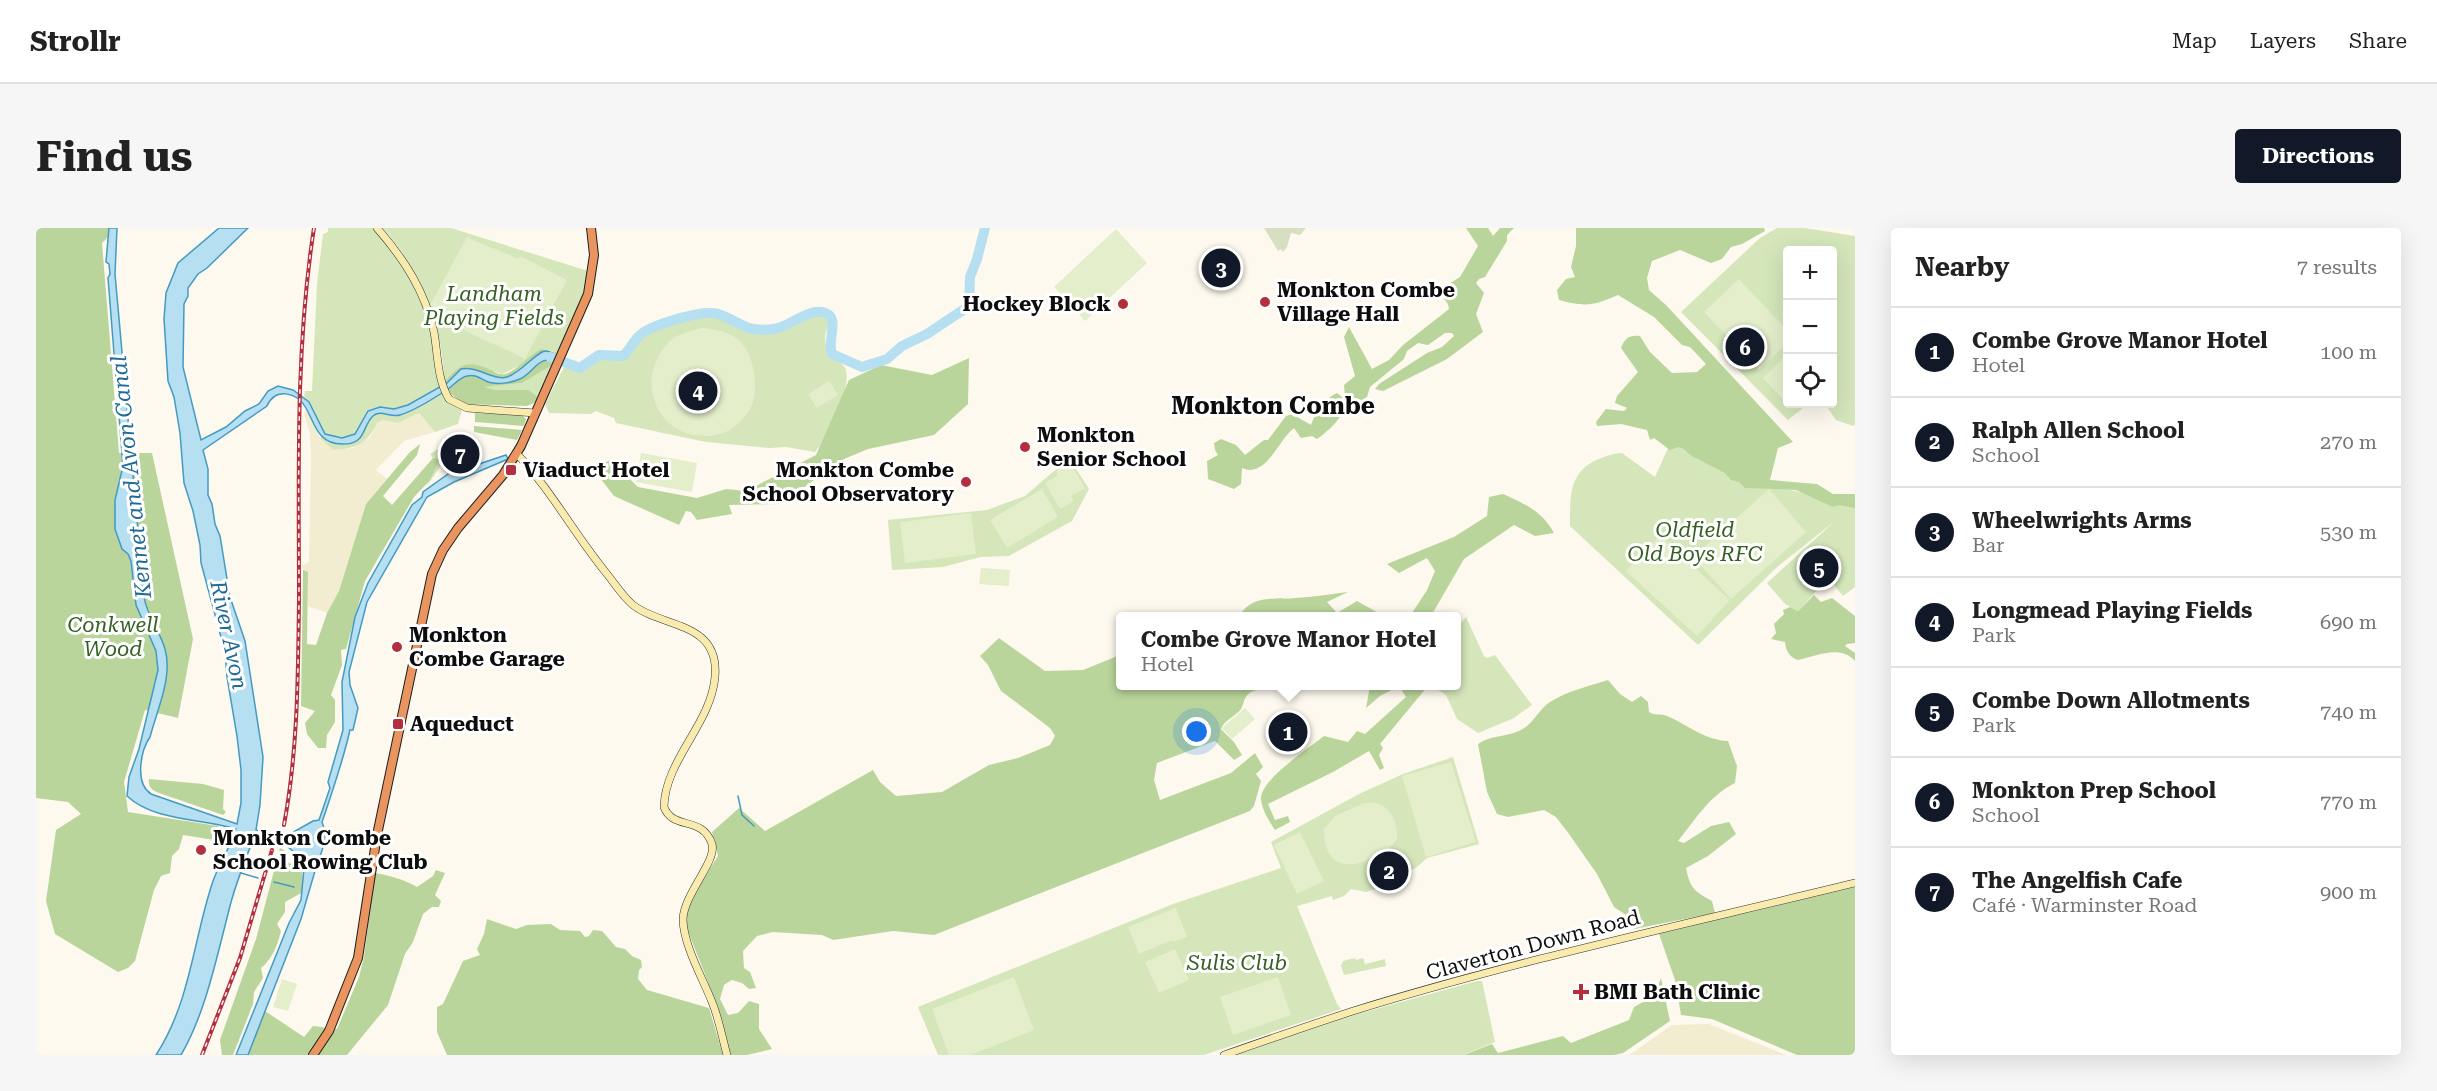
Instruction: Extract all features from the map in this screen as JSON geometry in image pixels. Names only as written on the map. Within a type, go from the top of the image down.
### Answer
[{"type":"highway","points":[[313,1055],[332,1024],[358,958],[377,835],[432,574],[443,550],[458,528],[512,463],[520,457],[535,413],[588,294],[594,255],[591,228]]},
{"type":"street","points":[[377,228],[407,266],[424,299],[446,394],[456,404],[535,413]]},
{"type":"street","points":[[520,457],[534,471],[589,552],[631,603],[640,610],[696,633],[704,640],[711,652],[716,673],[711,697],[669,782],[664,807],[672,818],[702,828],[713,850],[709,862],[690,894],[684,912],[684,929],[713,1004],[727,1055]]},
{"type":"street","name":"Claverton Down Road","points":[[1224,1055],[1353,1011],[1476,976],[1621,938],[1855,883]]},
{"type":"shaded area","points":[[306,408],[320,438],[333,450],[354,448],[370,437],[377,423],[384,420],[398,423],[419,413],[435,432],[404,441],[376,470],[387,479],[366,504],[339,591],[327,613],[308,606],[308,573],[303,570],[302,565],[309,562],[311,458],[310,434],[304,414]]},
{"type":"shaded area","points":[[1709,1024],[1786,1055],[1629,1055],[1672,1025]]},
{"type":"green space","name":"Conkwell Wood","points":[[36,228],[117,228],[102,243],[119,453],[152,453],[193,639],[178,718],[145,710],[124,782],[128,812],[218,826],[221,830],[214,840],[183,835],[179,849],[172,856],[170,873],[161,876],[154,890],[135,961],[128,968],[118,972],[55,934],[46,901],[56,830],[81,814],[68,802],[36,798]]},
{"type":"green space","points":[[328,228],[373,228],[403,264],[421,299],[431,332],[440,385],[446,401],[462,410],[458,424],[435,432],[419,413],[398,423],[384,420],[377,423],[365,441],[348,448],[333,450],[320,438],[324,433],[310,402],[304,397],[305,391],[312,391],[317,284],[323,234],[328,232]]},
{"type":"green space","name":"Landham Playing Fields","points":[[383,228],[451,228],[588,271],[586,287],[557,353],[551,351],[502,374],[492,371],[449,377],[445,381],[438,333],[427,300],[412,269]]},
{"type":"green space","points":[[1264,228],[1306,228],[1300,235],[1291,233],[1283,252],[1281,249],[1278,251]]},
{"type":"green space","points":[[1466,228],[1488,228],[1493,236],[1500,228],[1514,228],[1507,235],[1507,241],[1485,277],[1476,283],[1484,293],[1476,314],[1483,332],[1447,359],[1383,391],[1375,389],[1379,384],[1427,353],[1442,347],[1454,336],[1452,333],[1445,333],[1428,345],[1418,343],[1407,351],[1404,359],[1370,387],[1367,397],[1362,400],[1345,396],[1344,385],[1355,376],[1344,337],[1349,327],[1372,369],[1389,360],[1403,345],[1449,309],[1440,294],[1441,289],[1460,277],[1478,246]]},
{"type":"green space","points":[[1576,228],[1764,228],[1765,231],[1742,244],[1731,247],[1722,259],[1711,263],[1680,250],[1652,261],[1647,278],[1649,290],[1666,305],[1793,442],[1778,448],[1770,480],[1817,484],[1833,494],[1855,494],[1855,508],[1839,505],[1833,507],[1796,490],[1745,488],[1739,482],[1731,480],[1725,473],[1690,455],[1684,449],[1678,447],[1670,450],[1654,438],[1650,440],[1647,430],[1621,424],[1597,426],[1596,422],[1606,409],[1624,411],[1627,408],[1615,403],[1617,396],[1638,372],[1621,348],[1628,338],[1640,336],[1650,352],[1672,373],[1697,372],[1706,364],[1690,347],[1682,345],[1654,317],[1618,295],[1589,304],[1559,300],[1557,290],[1566,279],[1575,277],[1571,267],[1576,246]]},
{"type":"green space","points":[[1777,228],[1805,228],[1855,236],[1855,425],[1836,420],[1828,408],[1837,408],[1837,246],[1783,246],[1783,408],[1803,408],[1788,420],[1681,312],[1760,238]]},
{"type":"green space","points":[[1116,229],[1147,263],[1085,321],[1054,287]]},
{"type":"green space","points":[[467,237],[518,259],[520,256],[567,280],[525,359],[461,328],[430,305]]},
{"type":"green space","points":[[1739,279],[1783,326],[1783,347],[1759,370],[1704,312]]},
{"type":"green space","points":[[711,312],[744,329],[761,332],[780,330],[812,317],[823,317],[827,320],[825,340],[829,356],[845,368],[847,379],[837,413],[815,452],[786,447],[769,448],[706,442],[616,423],[614,418],[596,411],[591,414],[549,413],[545,404],[564,367],[584,371],[602,358],[628,357],[635,343],[645,331]]},
{"type":"green space","points":[[702,328],[726,333],[742,343],[751,360],[755,384],[753,401],[742,420],[726,432],[709,436],[686,433],[672,426],[662,415],[655,401],[652,386],[653,371],[659,356],[669,342],[680,334]]},
{"type":"green space","points":[[541,349],[557,353],[551,366],[522,383],[484,387],[495,390],[529,390],[538,397],[534,403],[527,406],[465,404],[451,394],[445,381],[460,367],[470,364],[505,374],[514,370]]},
{"type":"green space","points":[[969,358],[968,404],[934,435],[868,449],[844,459],[780,504],[729,505],[732,514],[697,520],[691,512],[686,511],[679,525],[614,496],[593,469],[610,460],[638,487],[697,498],[726,489],[746,491],[816,455],[849,380],[881,365],[932,375]]},
{"type":"green space","points":[[1783,358],[1783,399],[1763,378]]},
{"type":"green space","points":[[551,366],[538,397],[529,390],[495,390],[482,387],[522,383]]},
{"type":"green space","points":[[829,381],[838,395],[817,408],[808,394]]},
{"type":"green space","points":[[1337,393],[1346,400],[1343,412],[1332,427],[1317,439],[1312,436],[1301,438],[1294,428],[1265,463],[1250,470],[1242,468],[1241,484],[1234,489],[1208,479],[1207,461],[1218,455],[1214,443],[1221,439],[1236,445],[1245,455],[1264,440],[1268,440],[1286,416],[1292,414],[1311,425],[1321,406]]},
{"type":"green space","points":[[475,413],[522,415],[526,419],[524,426],[475,422]]},
{"type":"green space","points":[[474,426],[522,430],[517,440],[474,432]]},
{"type":"green space","points":[[456,438],[465,448],[451,454],[425,487],[440,459],[433,458],[430,454]]},
{"type":"green space","name":"Oldfield Old Boys RFC","points":[[1672,439],[1750,487],[1791,490],[1855,506],[1855,587],[1843,596],[1830,580],[1821,586],[1798,611],[1785,604],[1767,583],[1835,521],[1777,567],[1698,645],[1570,526],[1570,503],[1574,484],[1584,468],[1604,457],[1622,453],[1655,477]]},
{"type":"green space","points":[[420,444],[417,455],[383,496],[392,505],[433,458],[440,459],[430,480],[414,497],[365,581],[346,649],[341,650],[342,665],[331,695],[335,700],[335,722],[327,735],[326,748],[318,748],[307,734],[305,723],[315,711],[301,706],[303,570],[308,572],[307,644],[316,645],[327,613],[339,591],[366,504],[410,452]]},
{"type":"green space","points":[[641,453],[697,463],[692,492],[636,482]]},
{"type":"green space","points":[[1069,458],[1089,489],[1072,521],[1009,556],[980,557],[943,567],[892,570],[888,520],[987,510],[1025,496]]},
{"type":"green space","points":[[1070,462],[1085,488],[1071,496],[1074,501],[1060,509],[1045,483],[1058,475],[1056,470]]},
{"type":"green space","points":[[1042,489],[1058,517],[1007,548],[990,520]]},
{"type":"green space","points":[[1769,489],[1806,532],[1731,599],[1693,557]]},
{"type":"green space","points":[[1503,494],[1526,505],[1544,519],[1554,533],[1535,536],[1514,525],[1464,559],[1433,612],[1413,612],[1427,590],[1435,571],[1427,558],[1399,573],[1387,564],[1454,537],[1487,516],[1489,497]]},
{"type":"green space","points":[[971,513],[976,554],[905,563],[900,522]]},
{"type":"green space","points":[[1660,536],[1730,600],[1697,636],[1626,571]]},
{"type":"green space","points":[[981,568],[1010,570],[1009,586],[979,584]]},
{"type":"green space","points":[[1348,592],[1327,602],[1336,612],[1242,612],[1257,601]]},
{"type":"green space","points":[[1814,595],[1821,602],[1832,598],[1855,616],[1855,643],[1845,646],[1855,653],[1855,661],[1843,653],[1836,652],[1798,660],[1789,653],[1785,642],[1771,639],[1776,633],[1774,624],[1784,614],[1783,610],[1790,607],[1798,611]]},
{"type":"green space","points":[[1357,601],[1377,612],[1339,612]]},
{"type":"green space","points":[[1466,617],[1484,656],[1487,658],[1495,655],[1532,705],[1514,718],[1478,733],[1457,719],[1446,695],[1438,690],[1461,690],[1461,623]]},
{"type":"green space","points":[[999,638],[1045,671],[1083,670],[1116,657],[1116,690],[1257,690],[1248,694],[1241,709],[1221,729],[1234,742],[1242,755],[1234,760],[1215,741],[1157,763],[1154,780],[1160,800],[1231,773],[1255,753],[1263,767],[1256,774],[1261,781],[1254,806],[1250,811],[934,935],[893,931],[833,940],[822,935],[773,932],[757,936],[743,951],[744,968],[750,972],[756,988],[749,989],[742,983],[732,980],[724,985],[720,999],[728,1015],[738,1013],[749,1001],[759,1004],[759,1029],[772,1049],[747,1055],[730,1055],[718,1007],[687,929],[687,911],[697,888],[718,856],[712,832],[739,808],[765,831],[873,770],[880,782],[896,796],[942,792],[989,765],[1018,758],[1050,745],[1055,736],[1050,728],[1001,691],[988,665],[980,656]]},
{"type":"green space","points":[[1608,680],[1620,694],[1632,702],[1641,696],[1648,702],[1649,712],[1667,716],[1711,738],[1728,741],[1737,766],[1735,783],[1710,801],[1678,841],[1684,843],[1711,826],[1729,822],[1736,834],[1708,856],[1686,868],[1691,885],[1712,901],[1715,913],[1634,929],[1626,915],[1614,907],[1597,874],[1556,817],[1544,810],[1508,817],[1497,814],[1487,792],[1478,744],[1519,731],[1528,725],[1546,705],[1557,698]]},
{"type":"green space","points":[[1369,690],[1391,690],[1380,696],[1366,708]]},
{"type":"green space","points":[[1402,690],[1425,690],[1380,744],[1383,748],[1379,755],[1384,768],[1380,770],[1369,751],[1333,772],[1268,804],[1275,820],[1288,816],[1290,822],[1275,830],[1264,811],[1261,799],[1268,783],[1286,765],[1324,736],[1348,742],[1357,731],[1365,734],[1406,697]]},
{"type":"green space","points":[[1245,708],[1255,719],[1232,739],[1222,728]]},
{"type":"green space","name":"Sulis Club","points":[[1453,757],[1479,844],[1427,858],[1417,867],[1386,880],[1381,887],[1366,892],[1351,889],[1344,896],[1333,900],[1332,896],[1297,906],[1341,1009],[1204,1055],[938,1055],[918,1007],[1173,904],[1281,868],[1271,842],[1359,794],[1403,774]]},
{"type":"green space","points":[[1451,762],[1476,842],[1426,857],[1402,776]]},
{"type":"green space","points":[[149,779],[203,784],[224,790],[223,809],[226,812],[223,815],[154,791],[149,785]]},
{"type":"green space","points":[[1364,803],[1379,804],[1390,812],[1396,824],[1397,839],[1388,849],[1374,857],[1360,863],[1343,864],[1331,856],[1327,849],[1324,829],[1335,816]]},
{"type":"green space","points":[[1300,832],[1324,881],[1297,894],[1274,845]]},
{"type":"green space","points":[[280,848],[284,850],[287,861],[302,870],[303,892],[285,902],[285,912],[277,924],[281,931],[278,942],[272,956],[261,968],[263,978],[254,992],[253,1004],[233,1055],[222,1055],[220,1040],[256,939]]},
{"type":"green space","points":[[436,870],[445,873],[435,895],[441,901],[439,907],[432,907],[423,914],[413,942],[405,954],[388,1005],[347,1055],[248,1055],[265,1011],[304,1037],[313,1026],[337,1029],[359,977],[364,957],[375,873],[397,878],[417,887],[433,876]]},
{"type":"green space","points":[[1855,887],[1855,1055],[1797,1055],[1712,1019],[1681,1015],[1675,980],[1659,934]]},
{"type":"green space","points":[[1176,908],[1187,937],[1173,942],[1172,940],[1139,954],[1128,927]]},
{"type":"green space","points":[[487,919],[516,929],[527,925],[551,924],[560,930],[580,931],[585,937],[589,936],[593,930],[602,931],[616,947],[625,949],[632,956],[641,960],[642,967],[639,970],[638,979],[647,990],[709,1008],[723,1055],[447,1055],[437,1032],[437,1007],[443,1004],[463,961],[480,955],[477,949],[484,934]]},
{"type":"green space","points":[[1175,949],[1189,980],[1159,993],[1145,962]]},
{"type":"green space","points":[[1355,958],[1356,960],[1363,958],[1365,964],[1385,959],[1386,966],[1344,975],[1341,966],[1343,961]]},
{"type":"green space","points":[[1014,977],[1034,1030],[971,1055],[949,1055],[932,1009]]},
{"type":"green space","points":[[1278,977],[1291,1015],[1233,1035],[1220,997]]},
{"type":"green space","points":[[1661,978],[1670,1021],[1623,1053],[1614,1055],[1464,1055],[1492,1044],[1498,1053],[1563,1036],[1571,1043],[1629,1020],[1634,1007],[1654,996]]},
{"type":"green space","points":[[282,979],[297,984],[288,1011],[273,1007]]},
{"type":"green space","points":[[1482,981],[1495,1042],[1463,1055],[1235,1055],[1354,1015]]},
{"type":"water","points":[[109,228],[117,228],[115,274],[144,597],[163,642],[167,660],[166,682],[142,758],[142,782],[151,794],[237,824],[241,803],[241,770],[225,652],[201,563],[193,511],[184,483],[180,433],[174,397],[168,381],[164,319],[166,293],[178,263],[219,228],[248,228],[198,274],[188,288],[188,296],[184,304],[183,367],[201,440],[226,427],[245,411],[259,404],[268,391],[278,386],[293,390],[309,402],[325,434],[342,438],[355,434],[368,411],[380,407],[394,409],[408,405],[447,383],[461,369],[474,370],[502,378],[512,375],[543,352],[548,351],[560,356],[558,362],[546,360],[541,362],[525,376],[508,382],[492,383],[476,376],[459,379],[437,396],[405,413],[397,416],[376,414],[369,421],[359,439],[349,444],[334,443],[322,437],[302,403],[292,395],[280,394],[275,396],[267,406],[203,450],[208,469],[208,495],[220,536],[230,597],[245,641],[263,757],[256,830],[283,838],[319,820],[330,788],[328,782],[343,730],[342,682],[355,617],[368,583],[412,505],[422,497],[423,492],[448,474],[452,466],[460,461],[462,464],[471,460],[472,464],[463,467],[464,469],[506,455],[508,459],[454,482],[427,497],[367,602],[349,672],[350,685],[358,708],[353,730],[350,730],[322,822],[325,832],[323,848],[301,919],[248,1055],[236,1055],[289,923],[301,900],[304,868],[301,858],[282,842],[255,835],[230,904],[209,986],[197,1022],[181,1055],[156,1055],[184,993],[212,884],[236,829],[151,811],[127,796],[129,777],[139,749],[158,670],[156,651],[136,605],[131,561],[122,549],[115,529],[115,500],[123,466],[108,278],[110,274],[109,264],[106,262]]},
{"type":"waterway","points":[[550,357],[580,368],[599,355],[623,356],[644,332],[669,321],[691,315],[718,314],[750,328],[764,330],[781,327],[809,314],[823,312],[832,318],[832,354],[862,367],[887,359],[902,346],[927,334],[969,306],[970,277],[985,228]]},
{"type":"waterway","points":[[738,796],[742,815],[754,826]]},
{"type":"waterway","points":[[241,873],[258,878]]},
{"type":"waterway","points":[[274,882],[294,887]]},
{"type":"railway","points":[[284,825],[292,769],[296,712],[301,367],[314,228]]},
{"type":"railway","points":[[202,1055],[240,958],[272,850]]},
{"type":"place","name":"Wheelwrights Arms","points":[[1221,268]]},
{"type":"place","name":"Monkton Combe Village Hall","points":[[1265,302]]},
{"type":"place","name":"Hockey Block","points":[[1123,304]]},
{"type":"place","name":"Monkton Prep School","points":[[1745,347]]},
{"type":"place","name":"Longmead Playing Fields","points":[[698,391]]},
{"type":"place","name":"Monkton Senior School","points":[[1025,447]]},
{"type":"place","name":"The Angelfish Cafe","points":[[460,454]]},
{"type":"place","name":"Viaduct Hotel","points":[[511,470]]},
{"type":"place","name":"Monkton Combe School Observatory","points":[[966,482]]},
{"type":"place","name":"Combe Down Allotments","points":[[1819,568]]},
{"type":"place","name":"Monkton Combe Garage","points":[[397,647]]},
{"type":"place","name":"Aqueduct","points":[[398,724]]},
{"type":"place","name":"Combe Grove Manor Hotel","points":[[1288,732]]},
{"type":"place","name":"Monkton Combe School Rowing Club","points":[[201,850]]},
{"type":"place","name":"Ralph Allen School","points":[[1389,871]]},
{"type":"place","name":"BMI Bath Clinic","points":[[1581,992]]},
{"type":"district","name":"Monkton Combe","points":[[1273,406]]},
{"type":"water label","name":"Kennet and Avon Canal","points":[[131,477]]},
{"type":"water label","name":"River Avon","points":[[229,635]]}]
